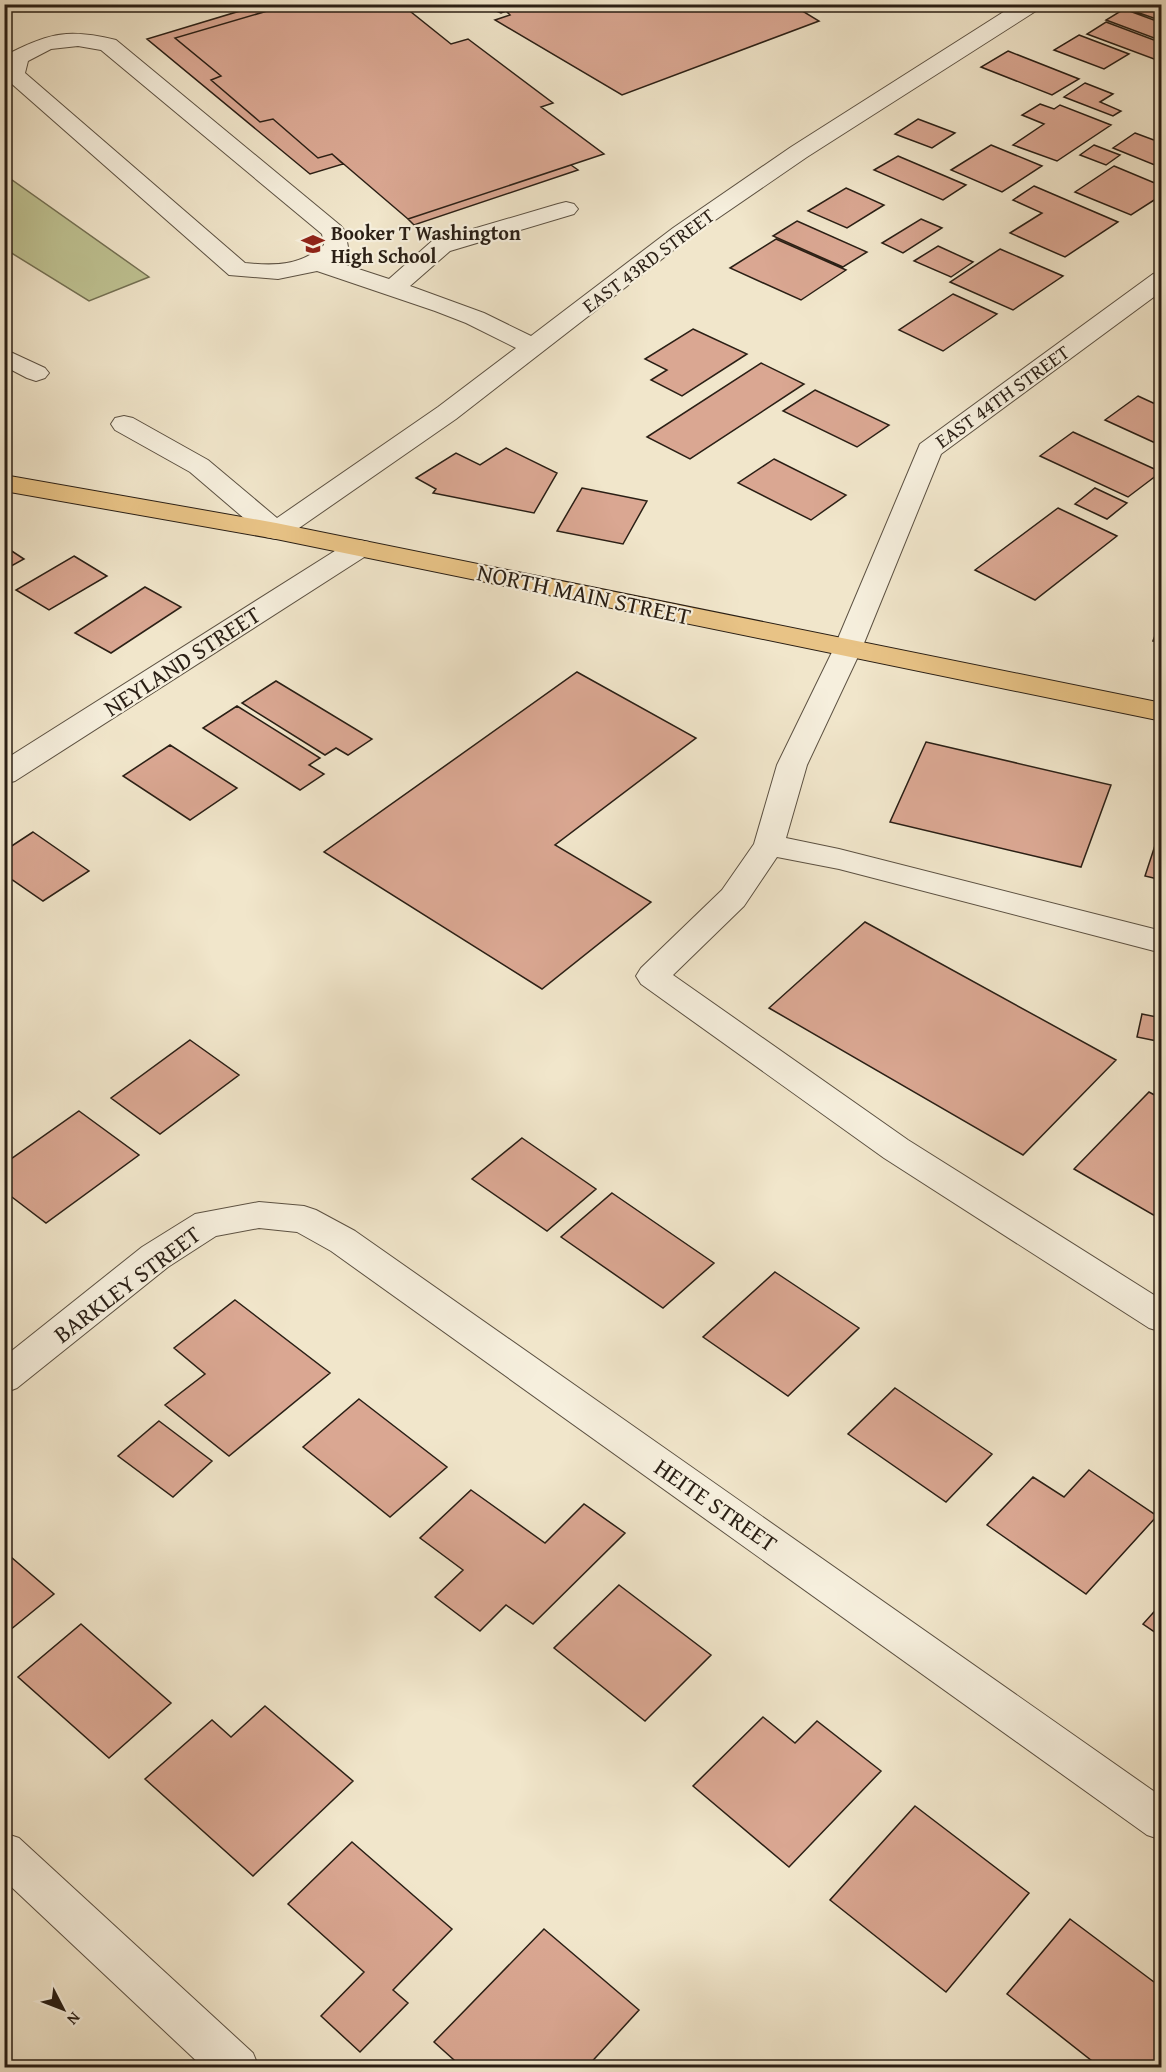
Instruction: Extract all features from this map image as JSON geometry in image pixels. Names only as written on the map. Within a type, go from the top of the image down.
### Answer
[{"type":"main road","name":"NORTH MAIN STREET","points":[[4,483],[276,531],[1161,712]]},
{"type":"street","name":"EAST 43RD STREET","points":[[276,531],[447,412],[681,233],[800,152],[1031,4]]},
{"type":"street","points":[[316,263],[336,247],[333,231],[108,45],[78,39],[46,43],[18,58],[14,75],[237,270],[261,273],[289,270],[316,263],[475,318],[533,347]]},
{"type":"street","points":[[392,290],[418,264],[441,246],[566,209]]},
{"type":"street","name":"EAST 44TH STREET","points":[[1161,279],[929,450],[848,648],[792,765],[770,845],[733,898],[652,976],[896,1149],[1161,1318]]},
{"type":"street","points":[[4,356],[36,373]]},
{"type":"street","points":[[124,424],[199,466],[276,531]]},
{"type":"street","name":"NEYLAND STREET","points":[[4,774],[359,548]]},
{"type":"street","points":[[770,845],[850,862],[1161,942]]},
{"type":"street","name":"BARKLEY STREET","points":[[4,1378],[155,1257],[207,1224],[259,1215]]},
{"type":"street","name":"HEITE STREET","points":[[259,1215],[304,1219],[343,1241],[1161,1821]]},
{"type":"street","points":[[4,1852],[237,2067]]},
{"type":"green space","points":[[4,175],[149,277],[89,301],[5,249]]},
{"type":"building","points":[[263,4],[291,4],[175,38],[221,76],[211,80],[260,122],[273,119],[318,158],[332,154],[343,164],[310,174],[147,39]]},
{"type":"building","points":[[291,4],[401,4],[451,44],[468,39],[553,103],[541,107],[604,154],[408,219],[332,154],[318,158],[273,119],[260,122],[211,80],[221,76],[175,38]]},
{"type":"building","points":[[478,4],[791,4],[819,21],[622,95],[495,20],[510,15],[506,11],[501,13]]},
{"type":"building","points":[[1131,4],[1162,4],[1162,21],[1125,8]]},
{"type":"building","points":[[1124,9],[1162,23],[1162,41],[1106,20]]},
{"type":"building","points":[[1106,22],[1162,43],[1162,62],[1087,34]]},
{"type":"building","points":[[1079,35],[1129,54],[1104,69],[1054,50]]},
{"type":"building","points":[[1008,51],[1079,79],[1052,95],[981,67]]},
{"type":"building","points":[[1085,83],[1113,94],[1100,102],[1121,111],[1113,116],[1064,97]]},
{"type":"building","points":[[1040,104],[1054,109],[1060,105],[1111,125],[1057,161],[1013,145],[1044,124],[1022,115]]},
{"type":"building","points":[[918,119],[955,133],[932,148],[895,134]]},
{"type":"building","points":[[1135,133],[1162,143],[1162,168],[1113,148]]},
{"type":"building","points":[[991,145],[1042,166],[1002,192],[951,170]]},
{"type":"building","points":[[1094,145],[1120,155],[1106,165],[1080,155]]},
{"type":"building","points":[[898,156],[966,185],[943,200],[874,170]]},
{"type":"building","points":[[571,165],[578,170],[414,225],[408,219]]},
{"type":"building","points":[[1114,166],[1162,186],[1162,195],[1131,215],[1075,192]]},
{"type":"building","points":[[1034,186],[1118,222],[1065,257],[1010,233],[1042,213],[1013,200]]},
{"type":"building","points":[[846,188],[884,205],[847,228],[808,211]]},
{"type":"building","points":[[921,219],[942,228],[903,253],[882,243]]},
{"type":"building","points":[[797,221],[867,252],[843,267],[773,236]]},
{"type":"building","points":[[776,239],[846,270],[801,300],[730,268]]},
{"type":"building","points":[[938,246],[973,262],[951,277],[914,261]]},
{"type":"building","points":[[1000,249],[1063,276],[1013,310],[950,282]]},
{"type":"building","points":[[953,294],[997,314],[943,351],[899,330]]},
{"type":"building","points":[[693,329],[747,354],[682,396],[651,380],[667,370],[645,359]]},
{"type":"building","points":[[761,363],[804,384],[690,459],[647,437]]},
{"type":"building","points":[[815,390],[889,425],[857,447],[783,411]]},
{"type":"building","points":[[1138,396],[1162,407],[1162,446],[1105,420]]},
{"type":"building","points":[[1073,432],[1161,472],[1128,497],[1040,456]]},
{"type":"building","points":[[506,448],[557,473],[534,513],[433,493],[436,489],[416,478],[456,453],[480,465]]},
{"type":"building","points":[[774,459],[846,495],[811,520],[738,483]]},
{"type":"building","points":[[582,488],[647,501],[623,544],[557,531]]},
{"type":"building","points":[[1095,488],[1127,503],[1107,519],[1075,504]]},
{"type":"building","points":[[1058,508],[1117,536],[1035,600],[975,570]]},
{"type":"building","points":[[4,546],[24,559],[4,570]]},
{"type":"building","points":[[74,556],[107,576],[49,610],[16,590]]},
{"type":"building","points":[[145,587],[181,607],[111,653],[75,633]]},
{"type":"building","points":[[1162,617],[1162,643],[1153,641]]},
{"type":"building","points":[[577,672],[696,738],[555,845],[651,902],[542,989],[324,852]]},
{"type":"building","points":[[276,681],[372,739],[348,755],[336,748],[325,755],[242,703]]},
{"type":"building","points":[[237,706],[320,758],[309,765],[324,774],[300,790],[203,728]]},
{"type":"building","points":[[926,742],[1111,785],[1081,867],[890,822]]},
{"type":"building","points":[[170,745],[237,788],[190,820],[123,776]]},
{"type":"building","points":[[1162,824],[1162,880],[1145,876]]},
{"type":"building","points":[[33,832],[89,871],[43,901],[4,874],[4,851]]},
{"type":"building","points":[[865,922],[1116,1060],[1023,1155],[769,1008]]},
{"type":"building","points":[[1142,1014],[1162,1018],[1162,1042],[1137,1037]]},
{"type":"building","points":[[190,1040],[239,1075],[160,1134],[111,1098]]},
{"type":"building","points":[[1149,1092],[1162,1099],[1162,1220],[1074,1169]]},
{"type":"building","points":[[79,1111],[139,1155],[46,1223],[4,1191],[4,1164]]},
{"type":"building","points":[[522,1138],[596,1189],[547,1231],[472,1179]]},
{"type":"building","points":[[612,1193],[714,1263],[663,1308],[561,1237]]},
{"type":"building","points":[[775,1272],[859,1328],[788,1396],[703,1337]]},
{"type":"building","points":[[235,1300],[330,1373],[229,1456],[165,1405],[205,1374],[174,1348]]},
{"type":"building","points":[[895,1388],[992,1454],[946,1502],[848,1434]]},
{"type":"building","points":[[359,1399],[447,1467],[390,1517],[303,1447]]},
{"type":"building","points":[[159,1421],[212,1461],[173,1497],[118,1456]]},
{"type":"building","points":[[1089,1470],[1157,1516],[1086,1594],[987,1525],[1033,1477],[1064,1497]]},
{"type":"building","points":[[471,1490],[545,1543],[584,1504],[625,1533],[533,1624],[506,1605],[480,1631],[435,1597],[463,1570],[420,1538]]},
{"type":"building","points":[[4,1551],[54,1594],[4,1635]]},
{"type":"building","points":[[619,1585],[711,1655],[645,1721],[554,1648]]},
{"type":"building","points":[[1162,1603],[1162,1637],[1143,1624]]},
{"type":"building","points":[[81,1624],[171,1703],[109,1758],[18,1677]]},
{"type":"building","points":[[265,1706],[353,1781],[253,1876],[145,1779],[212,1720],[231,1737]]},
{"type":"building","points":[[763,1717],[795,1743],[817,1721],[881,1771],[789,1867],[693,1786]]},
{"type":"building","points":[[915,1806],[1029,1893],[946,1992],[830,1900]]},
{"type":"building","points":[[352,1842],[452,1929],[393,1990],[408,2003],[360,2052],[321,2016],[364,1972],[288,1904]]},
{"type":"building","points":[[1070,1919],[1162,1988],[1162,2053],[1150,2068],[1101,2068],[1007,1994]]},
{"type":"building","points":[[544,1929],[639,2010],[586,2068],[463,2068],[434,2042]]},
{"type":"place","name":"Booker T Washington High School","points":[[313,244]]}]
